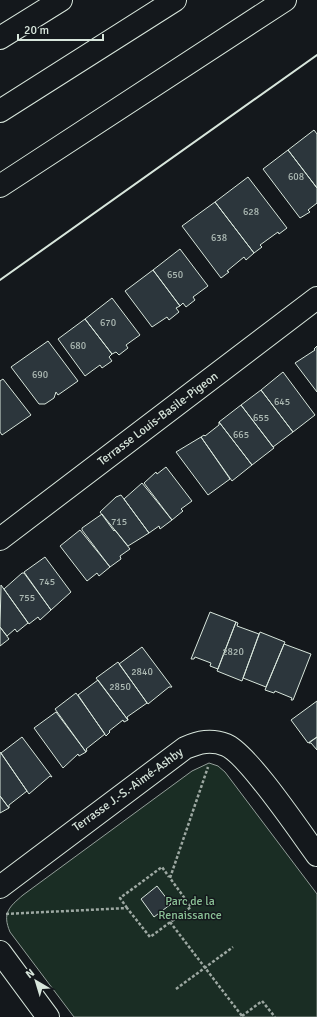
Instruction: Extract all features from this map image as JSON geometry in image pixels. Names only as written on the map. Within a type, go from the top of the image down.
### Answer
[{"type":"main road","points":[[0,38],[61,0]]},
{"type":"main road","points":[[0,111],[175,0]]},
{"type":"main road","points":[[0,186],[285,0]]},
{"type":"main road","name":"Terrasse Louis-Basile-Pigeon","points":[[0,539],[317,298]]},
{"type":"main road","name":"Terrasse J.-S.-Aimé-Ashby","points":[[0,887],[185,748],[197,743],[210,741],[228,746],[248,762],[317,855]]},
{"type":"main road","points":[[0,952],[48,1017]]},
{"type":"path","points":[[170,878],[209,763]]},
{"type":"path","points":[[162,867],[170,878],[191,907],[150,937],[120,898],[162,867]]},
{"type":"path","points":[[6,914],[127,908]]},
{"type":"path","points":[[170,922],[241,1016],[262,1001],[274,1017]]},
{"type":"path","points":[[176,989],[233,948]]},
{"type":"green space","name":"Parc de la Renaissance","points":[[209,763],[218,766],[225,772],[317,894],[317,1017],[74,1017],[10,932],[7,920],[8,911],[23,895],[192,771]]},
{"type":"building","points":[[314,130],[317,134],[317,188],[288,150]]},
{"type":"building","points":[[288,150],[317,188],[317,203],[308,210],[310,212],[300,218],[263,169]]},
{"type":"building","points":[[248,177],[287,228],[279,234],[278,232],[260,245],[262,247],[254,253],[215,202]]},
{"type":"building","points":[[215,202],[254,253],[246,260],[244,257],[221,278],[182,226]]},
{"type":"building","points":[[180,249],[208,286],[193,297],[195,300],[186,307],[183,303],[180,306],[153,270]]},
{"type":"building","points":[[153,270],[180,306],[176,308],[179,312],[169,320],[167,317],[152,327],[125,291]]},
{"type":"building","points":[[112,298],[140,335],[126,345],[128,348],[119,355],[116,352],[112,354],[85,319]]},
{"type":"building","points":[[85,319],[112,354],[109,357],[112,361],[102,368],[100,365],[85,376],[58,339]]},
{"type":"building","points":[[48,341],[78,381],[58,395],[56,392],[54,398],[45,404],[39,404],[11,367]]},
{"type":"building","points":[[317,346],[317,392],[295,363],[315,350],[314,349]]},
{"type":"building","points":[[283,372],[315,415],[293,432],[261,390]]},
{"type":"building","points":[[3,379],[31,415],[2,435],[0,432],[0,381]]},
{"type":"building","points":[[261,390],[293,432],[273,447],[241,405]]},
{"type":"building","points":[[241,405],[274,448],[252,465],[219,422]]},
{"type":"building","points":[[219,422],[252,465],[232,481],[201,437],[204,435],[205,436],[219,425]]},
{"type":"building","points":[[201,437],[230,479],[208,495],[176,452]]},
{"type":"building","points":[[166,467],[192,501],[181,509],[183,511],[172,520],[144,483],[156,472],[157,474]]},
{"type":"building","points":[[142,483],[172,520],[160,529],[159,526],[149,533],[124,499]]},
{"type":"building","points":[[121,495],[149,533],[128,546],[115,530],[114,531],[100,512],[116,497]]},
{"type":"building","points":[[102,514],[130,549],[120,556],[121,559],[110,567],[82,530],[82,528]]},
{"type":"building","points":[[80,530],[110,567],[99,576],[97,573],[87,581],[60,546]]},
{"type":"building","points":[[45,557],[71,592],[51,610],[24,572]]},
{"type":"building","points":[[22,573],[24,573],[51,610],[40,620],[38,617],[29,624],[4,589]]},
{"type":"building","points":[[1,585],[28,623],[17,632],[15,629],[7,636],[0,627]]},
{"type":"building","points":[[210,612],[236,622],[218,669],[210,666],[211,663],[195,657],[194,659],[191,659]]},
{"type":"building","points":[[236,622],[238,623],[237,626],[259,634],[242,681],[217,671]]},
{"type":"building","points":[[0,627],[9,639],[0,646]]},
{"type":"building","points":[[260,632],[285,642],[266,687],[243,678]]},
{"type":"building","points":[[284,644],[311,654],[293,700],[291,700],[292,698],[275,691],[274,693],[265,690]]},
{"type":"building","points":[[142,647],[172,687],[169,687],[148,704],[119,664]]},
{"type":"building","points":[[118,662],[147,703],[127,717],[128,720],[96,678]]},
{"type":"building","points":[[98,680],[128,720],[124,722],[123,720],[109,731],[110,732],[106,736],[78,695]]},
{"type":"building","points":[[76,693],[105,734],[86,749],[86,752],[55,709]]},
{"type":"building","points":[[317,701],[317,737],[308,743],[291,720]]},
{"type":"building","points":[[56,712],[86,752],[79,756],[78,754],[63,768],[34,728]]},
{"type":"building","points":[[22,737],[52,777],[50,776],[29,794],[1,753]]},
{"type":"building","points":[[317,737],[317,750],[311,743],[309,743]]},
{"type":"building","points":[[0,752],[27,791],[9,805],[9,808],[0,796]]},
{"type":"building","points":[[0,796],[9,808],[0,813]]},
{"type":"building","points":[[157,886],[171,904],[154,917],[141,899]]},
{"type":"wall","points":[[0,280],[317,55]]}]
